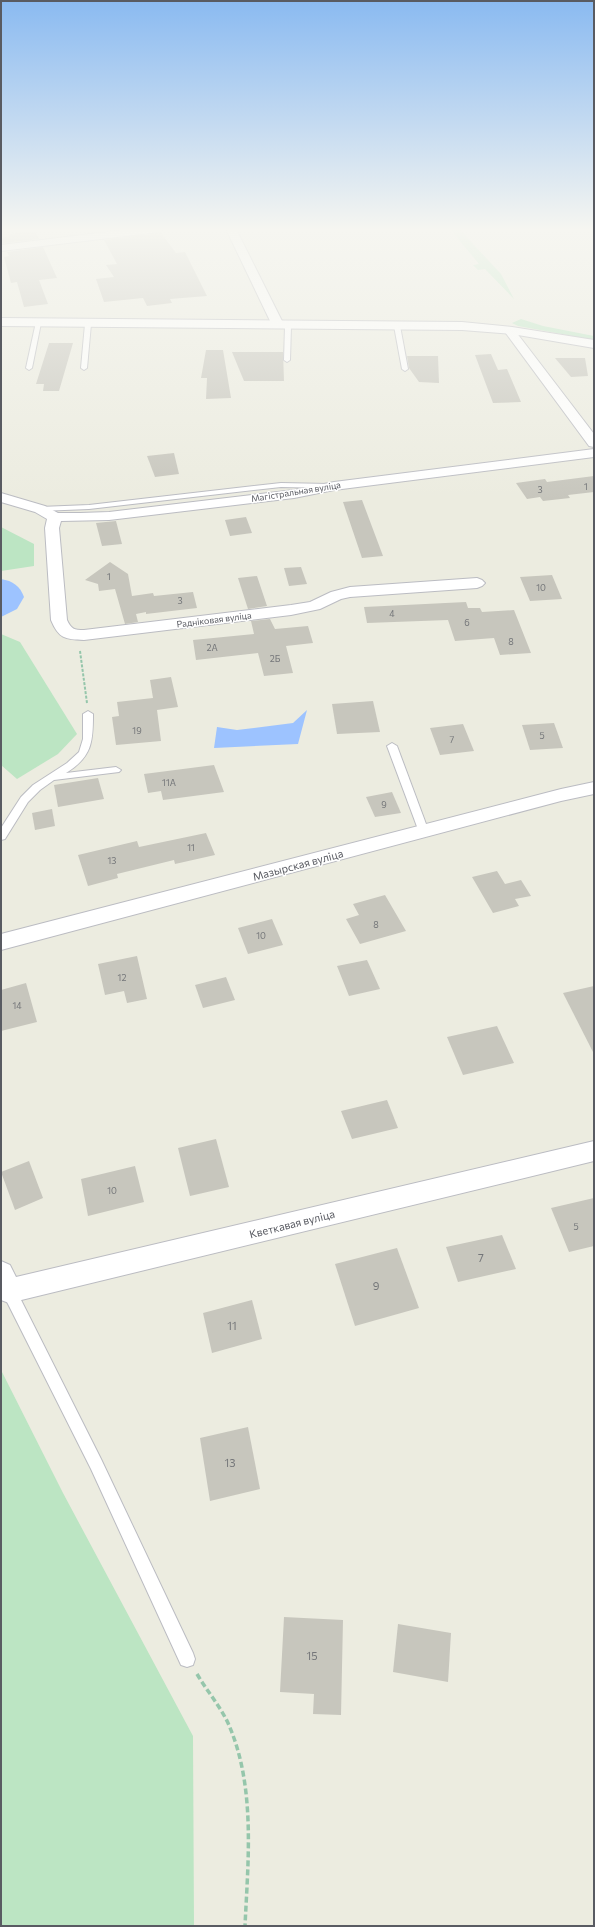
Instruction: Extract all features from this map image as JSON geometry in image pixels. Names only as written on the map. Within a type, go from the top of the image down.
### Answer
[{"type":"street","points":[[279,319],[283,326]]},
{"type":"street","points":[[1,321],[88,324],[462,326],[536,333],[594,344]]},
{"type":"street","points":[[509,330],[542,376],[594,443]]},
{"type":"street","name":"Магістральная вуліца","points":[[55,517],[124,514],[294,494],[334,486],[594,453]]},
{"type":"street","points":[[1,497],[40,509],[55,517],[52,528],[59,620],[63,630],[69,634],[78,635]]},
{"type":"street","name":"Радніковая вуліца","points":[[78,635],[291,610],[314,606],[336,596],[350,592],[477,583]]},
{"type":"street","name":"Мазырская вуліца","points":[[1,942],[561,795],[594,788]]},
{"type":"street","name":"Кветкавая вуліца","points":[[5,1282],[594,1151]]},
{"type":"lane","points":[[29,368],[38,323]]},
{"type":"lane","points":[[84,368],[88,324]]},
{"type":"lane","points":[[283,326],[287,360]]},
{"type":"lane","points":[[396,326],[405,369]]},
{"type":"lane","points":[[40,509],[89,508],[281,485],[334,486]]},
{"type":"lane","points":[[1,837],[19,805],[43,782],[72,765],[84,752],[87,737],[88,714]]},
{"type":"lane","points":[[392,746],[424,832]]},
{"type":"lane","points":[[52,777],[116,770]]},
{"type":"lane","points":[[5,1282],[96,1464],[187,1658]]},
{"type":"path","points":[[78,635],[88,714]]},
{"type":"path","points":[[187,1658],[230,1728],[245,1784],[249,1827],[245,1926]]},
{"type":"green space","points":[[521,319],[543,326],[594,336],[594,340],[518,326],[512,323]]},
{"type":"green space","points":[[1,527],[34,544],[34,566],[1,571]]},
{"type":"green space","points":[[1,634],[20,642],[77,734],[58,754],[17,779],[1,765]]},
{"type":"green space","points":[[1,1370],[63,1493],[193,1736],[194,1926],[1,1926]]},
{"type":"water","points":[[1,579],[16,585],[24,597],[17,609],[1,617]]},
{"type":"water","points":[[307,710],[298,744],[214,748],[217,727],[237,730],[293,723]]},
{"type":"building","points":[[49,343],[73,343],[59,391],[43,391],[44,384],[36,384]]},
{"type":"building","points":[[206,350],[223,350],[231,398],[206,399],[207,378],[201,378]]},
{"type":"building","points":[[232,352],[283,352],[284,381],[244,381]]},
{"type":"building","points":[[491,354],[498,370],[507,369],[521,402],[493,403],[475,355]]},
{"type":"building","points":[[407,356],[438,356],[439,383],[419,382],[409,368]]},
{"type":"building","points":[[555,358],[585,358],[588,376],[571,377]]},
{"type":"building","points":[[174,453],[179,474],[155,477],[147,456]]},
{"type":"building","points":[[594,476],[594,492],[568,495],[570,498],[543,501],[540,497],[527,499],[516,483],[545,479],[547,482]]},
{"type":"building","points":[[362,500],[383,556],[362,558],[343,502]]},
{"type":"building","points":[[246,517],[252,533],[230,536],[225,520]]},
{"type":"building","points":[[116,521],[122,544],[102,546],[96,523]]},
{"type":"building","points":[[110,562],[128,574],[132,596],[153,593],[154,596],[193,592],[197,608],[136,614],[138,622],[125,624],[115,589],[99,591],[98,584],[85,580]]},
{"type":"building","points":[[301,567],[307,584],[289,586],[284,568]]},
{"type":"building","points":[[552,575],[562,599],[530,601],[520,577]]},
{"type":"building","points":[[257,576],[267,606],[248,609],[238,578]]},
{"type":"building","points":[[466,602],[468,608],[480,608],[482,612],[514,610],[531,653],[500,655],[494,638],[455,641],[448,620],[367,623],[364,607]]},
{"type":"building","points":[[270,619],[275,629],[308,626],[313,643],[286,646],[293,673],[264,676],[258,653],[196,660],[193,640],[254,634],[251,621]]},
{"type":"building","points":[[171,677],[178,707],[157,710],[161,741],[116,745],[112,717],[119,716],[117,702],[153,698],[150,680]]},
{"type":"building","points":[[373,701],[380,732],[337,734],[332,704]]},
{"type":"building","points":[[554,723],[563,748],[530,750],[522,725]]},
{"type":"building","points":[[463,724],[474,751],[440,755],[430,728]]},
{"type":"building","points":[[214,765],[224,792],[163,800],[161,791],[148,793],[144,774]]},
{"type":"building","points":[[98,778],[104,799],[58,807],[54,785]]},
{"type":"building","points":[[392,792],[401,813],[375,817],[366,797]]},
{"type":"building","points":[[52,809],[55,826],[35,830],[32,813]]},
{"type":"building","points":[[206,833],[215,855],[175,864],[174,860],[117,874],[118,878],[88,886],[78,855],[137,841],[139,847]]},
{"type":"building","points":[[497,871],[505,884],[521,880],[531,896],[515,899],[519,906],[493,913],[472,877]]},
{"type":"building","points":[[385,895],[406,931],[360,944],[346,919],[359,915],[353,904]]},
{"type":"building","points":[[272,919],[283,945],[248,954],[238,928]]},
{"type":"building","points":[[137,956],[147,999],[127,1003],[124,991],[105,995],[98,964]]},
{"type":"building","points":[[367,960],[380,989],[349,996],[337,966]]},
{"type":"building","points":[[226,977],[235,1000],[203,1008],[195,985]]},
{"type":"building","points":[[26,983],[37,1022],[1,1031],[1,990]]},
{"type":"building","points":[[594,986],[594,1054],[563,993]]},
{"type":"building","points":[[497,1026],[514,1063],[463,1075],[447,1037]]},
{"type":"building","points":[[387,1100],[398,1128],[352,1139],[341,1111]]},
{"type":"building","points":[[216,1139],[229,1187],[190,1196],[178,1148]]},
{"type":"building","points":[[29,1161],[43,1198],[15,1210],[1,1172]]},
{"type":"building","points":[[135,1166],[144,1202],[88,1216],[81,1179]]},
{"type":"building","points":[[594,1198],[594,1246],[569,1252],[551,1208]]},
{"type":"building","points":[[502,1235],[516,1269],[458,1282],[446,1247]]},
{"type":"building","points":[[397,1248],[419,1308],[355,1326],[335,1264]]},
{"type":"building","points":[[252,1300],[262,1339],[212,1353],[203,1313]]},
{"type":"building","points":[[248,1427],[260,1489],[210,1501],[200,1438]]},
{"type":"building","points":[[284,1617],[343,1620],[341,1715],[313,1714],[314,1694],[280,1692]]},
{"type":"building","points":[[398,1624],[451,1633],[448,1682],[393,1672]]}]
